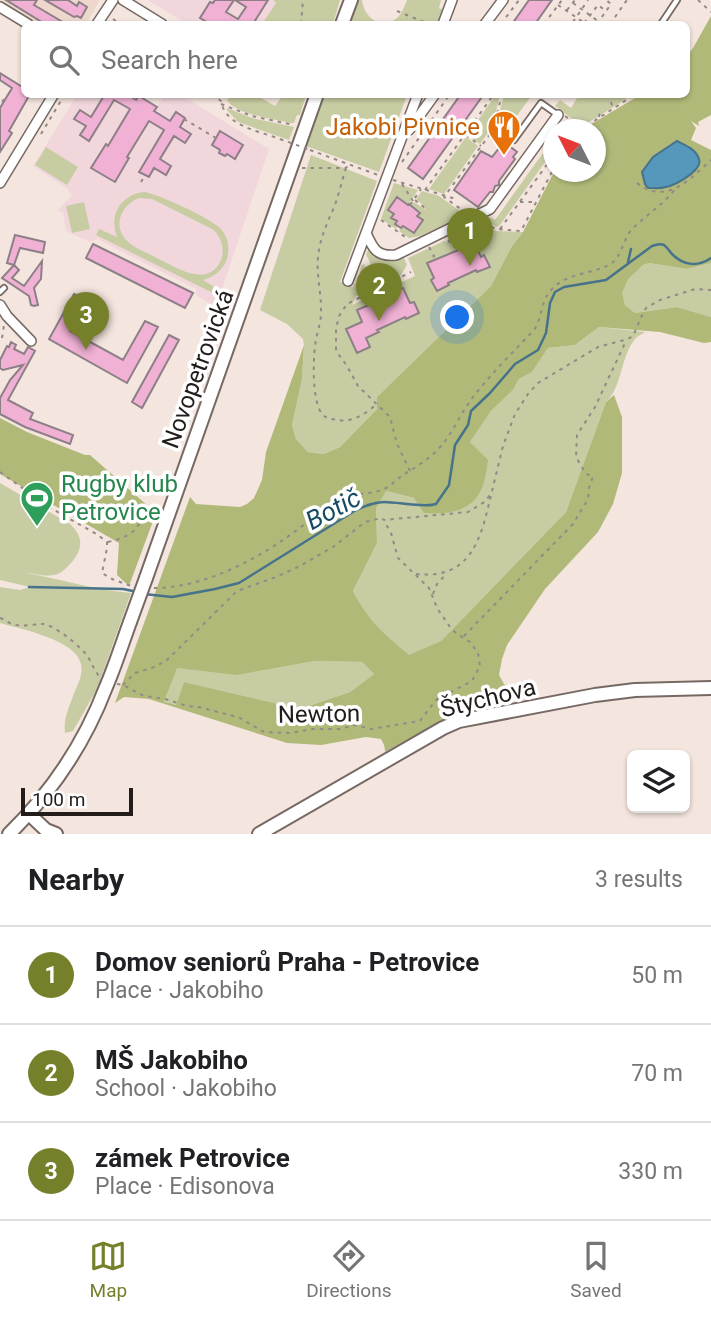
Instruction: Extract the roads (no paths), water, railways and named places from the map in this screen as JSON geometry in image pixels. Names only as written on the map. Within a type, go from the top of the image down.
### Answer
[{"type":"main road","points":[[343,21],[351,0]]},
{"type":"main road","name":"Novopetrovická","points":[[9,834],[29,814],[55,780],[81,740],[108,682],[143,584],[166,503],[316,98]]},
{"type":"main road","name":"Štychova","points":[[259,834],[443,728],[459,722],[595,695],[635,690],[711,688]]},
{"type":"main road","points":[[29,814],[46,830],[56,834]]},
{"type":"street","points":[[99,21],[113,0]]},
{"type":"street","points":[[123,0],[157,21]]},
{"type":"street","points":[[444,21],[452,0]]},
{"type":"street","points":[[487,21],[503,0]]},
{"type":"street","points":[[0,7],[23,21]]},
{"type":"street","points":[[0,183],[52,98]]},
{"type":"street","points":[[348,281],[417,98]]},
{"type":"street","points":[[402,140],[432,98]]},
{"type":"street","points":[[366,233],[378,252],[388,256],[482,215],[490,209],[558,115]]},
{"type":"street","points":[[0,305],[31,341]]},
{"type":"lane","points":[[663,21],[677,0]]},
{"type":"lane","points":[[514,140],[541,103],[558,115]]},
{"type":"water","points":[[677,141],[695,153],[699,159],[697,168],[670,186],[648,188],[642,172],[653,157]]},
{"type":"waterway","name":"Botič","points":[[144,594],[172,597],[239,583],[370,504],[436,504],[449,485],[455,445],[468,425],[471,411],[515,364],[538,350],[546,333],[550,303],[555,292],[564,287],[606,280],[658,244],[664,245],[686,263],[696,264],[711,258]]},
{"type":"waterway","points":[[628,262],[631,249]]},
{"type":"waterway","name":"Botič","points":[[29,587],[123,589],[138,592]]},
{"type":"place","name":"Jakobi Pivnice","points":[[504,157]]},
{"type":"place","name":"Domov seniorů Praha - Petrovice","points":[[470,266]]},
{"type":"place","name":"MŠ Jakobiho","points":[[379,321]]},
{"type":"place","name":"zámek Petrovice","points":[[86,350]]},
{"type":"place","name":"Rugby klub Petrovice","points":[[37,528]]}]
